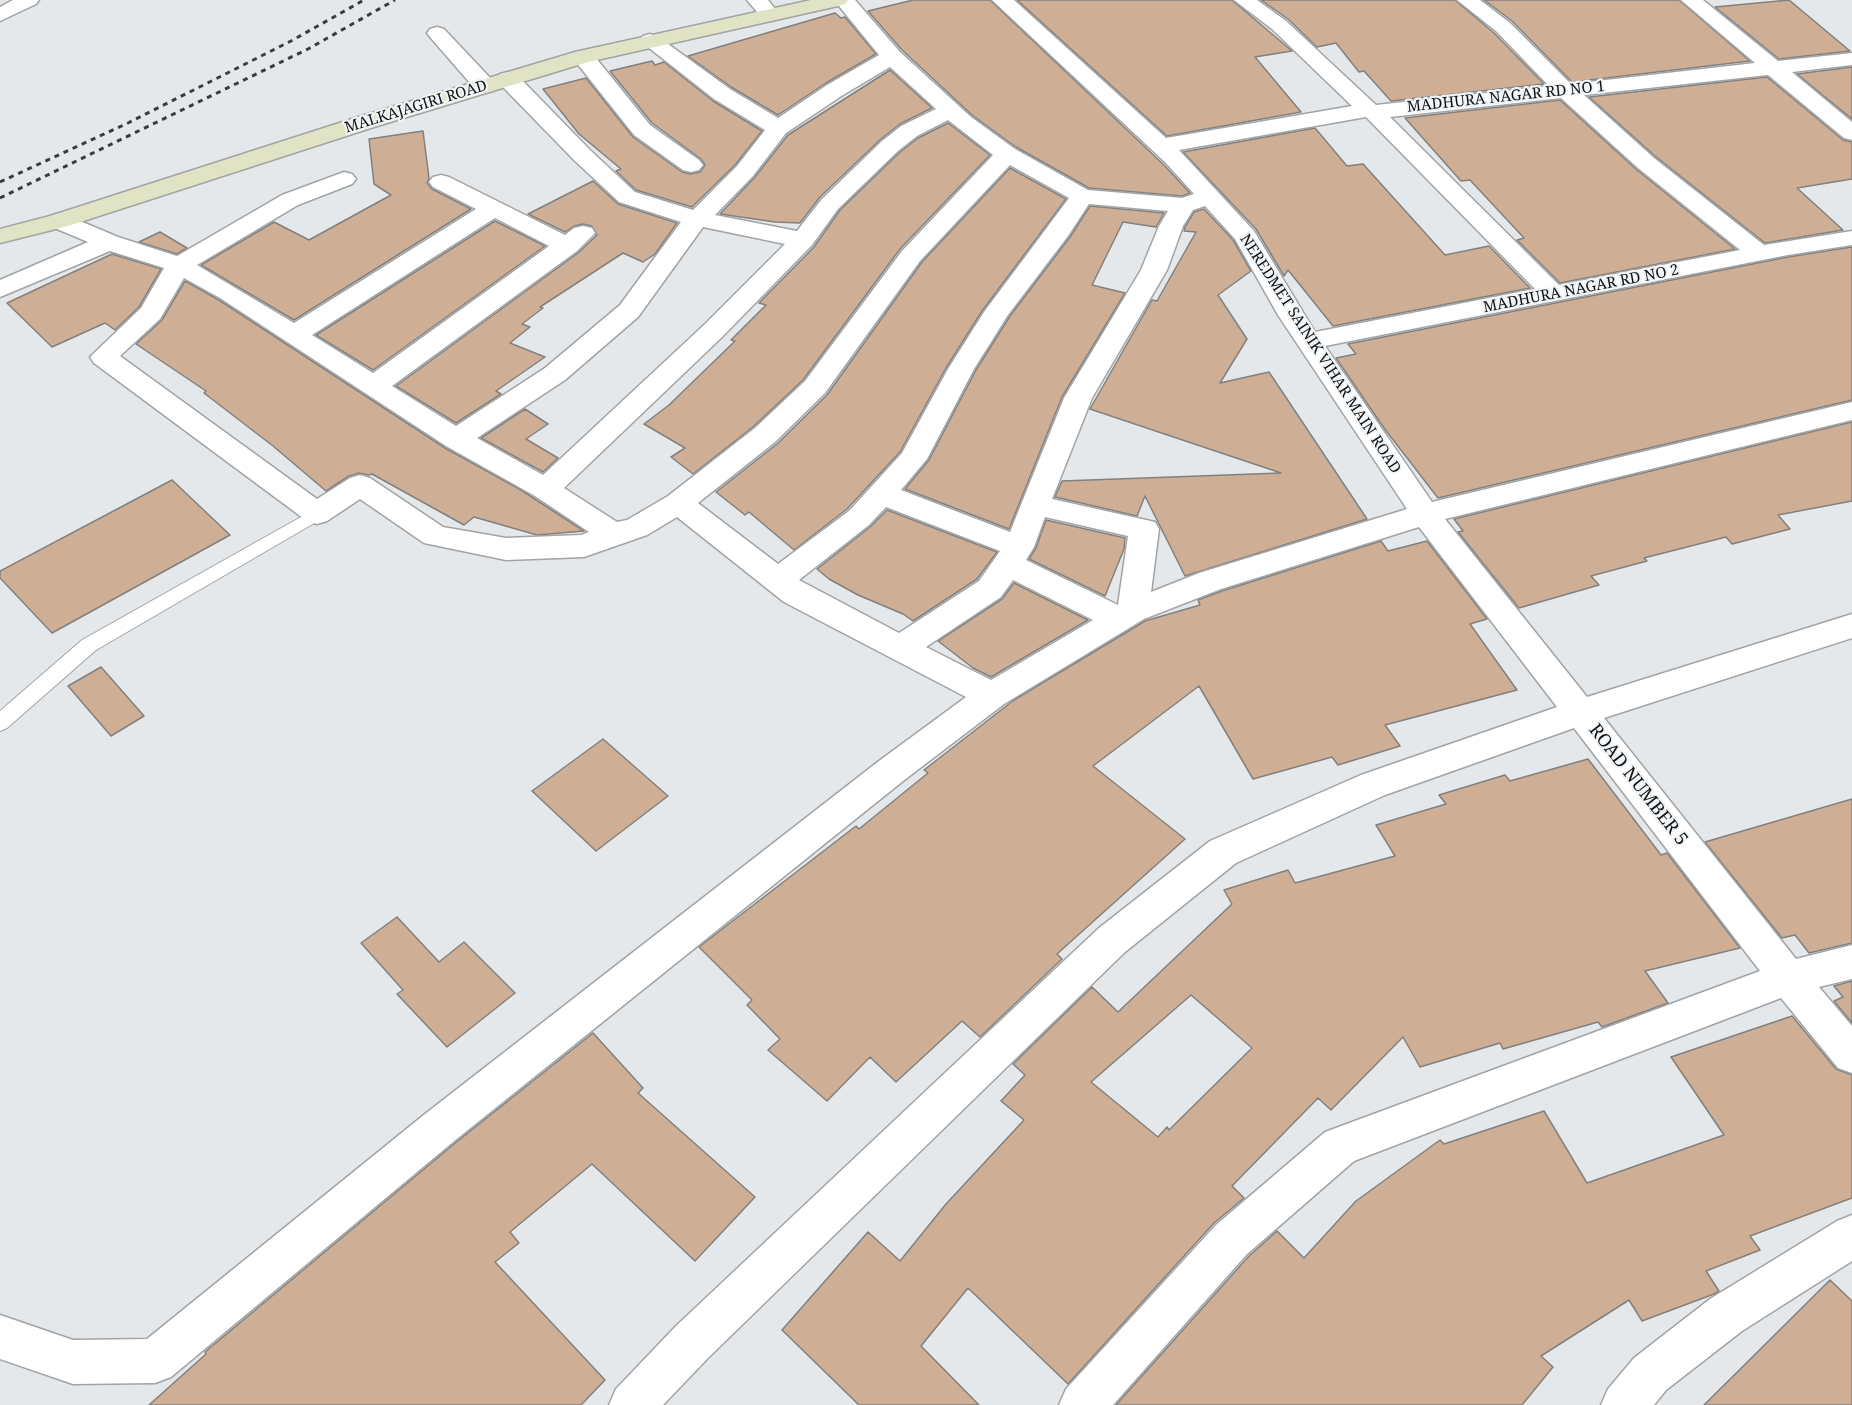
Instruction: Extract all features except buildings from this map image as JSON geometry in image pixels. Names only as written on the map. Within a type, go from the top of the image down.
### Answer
[{"type":"main road","name":"MALKAJAGIRI ROAD","points":[[0,236],[59,220],[508,78],[763,7],[838,0]]},
{"type":"street","points":[[0,15],[28,0]]},
{"type":"street","points":[[844,0],[892,57],[963,122],[1007,154],[1082,196],[1130,202],[1196,201]]},
{"type":"street","name":"NEREDMET SAINIK VIHAR MAIN ROAD","points":[[1002,0],[1161,146],[1196,201],[1245,236],[1291,315],[1425,514]]},
{"type":"street","points":[[1244,0],[1280,25],[1371,111],[1554,294]]},
{"type":"street","points":[[1467,0],[1503,27],[1566,91],[1646,163],[1759,253]]},
{"type":"street","points":[[1691,0],[1852,133]]},
{"type":"street","points":[[437,33],[485,86]]},
{"type":"street","points":[[650,40],[722,94],[778,128]]},
{"type":"street","points":[[583,57],[642,130],[691,165]]},
{"type":"street","points":[[456,439],[555,374],[628,311],[692,224],[745,171],[778,128],[835,90],[892,57]]},
{"type":"street","name":"MADHURA NAGAR RD NO 1","points":[[1161,146],[1371,111],[1777,69],[1852,59]]},
{"type":"street","points":[[508,78],[582,155],[627,197],[698,219],[803,240]]},
{"type":"street","points":[[545,489],[630,411],[803,240],[830,204],[890,146],[909,131],[951,110]]},
{"type":"street","points":[[344,179],[290,200],[179,265],[151,313],[103,357],[317,514],[360,485],[435,536],[506,549],[584,546],[613,534],[636,528],[678,503],[765,435],[815,387],[911,256],[1007,154]]},
{"type":"street","points":[[375,385],[576,240],[493,209],[441,182]]},
{"type":"street","points":[[778,580],[859,518],[913,459],[961,369],[997,312],[1059,231],[1082,196]]},
{"type":"street","points":[[900,648],[990,589],[1013,556],[1078,398],[1154,270],[1171,226],[1196,201]]},
{"type":"street","points":[[293,335],[493,209]]},
{"type":"street","points":[[59,220],[109,242],[179,265],[229,293],[456,439],[545,489],[613,534]]},
{"type":"street","name":"MADHURA NAGAR RD NO 2","points":[[1310,341],[1759,253],[1852,238]]},
{"type":"street","points":[[0,290],[109,242]]},
{"type":"street","points":[[0,1337],[73,1362],[154,1361],[439,1128],[881,778],[992,695],[1125,615],[1210,581],[1425,514],[1852,411]]},
{"type":"street","points":[[883,494],[1013,556],[1125,615]]},
{"type":"street","points":[[678,503],[795,594],[992,695]]},
{"type":"street","points":[[1035,505],[1144,529],[1125,615]]},
{"type":"street","name":"ROAD NUMBER 5","points":[[1425,514],[1788,978],[1852,1054]]},
{"type":"street","points":[[632,1405],[692,1342],[1112,940],[1223,852],[1373,785],[1582,712],[1852,626]]},
{"type":"street","points":[[1082,1405],[1231,1240],[1340,1146],[1788,978],[1852,962]]},
{"type":"street","points":[[1624,1405],[1650,1374],[1726,1315],[1852,1236]]},
{"type":"lane","points":[[0,723],[89,645],[317,514]]},
{"type":"railway","points":[[0,182],[128,123],[291,41],[364,0]]},
{"type":"railway","points":[[0,198],[308,49],[395,0]]}]
